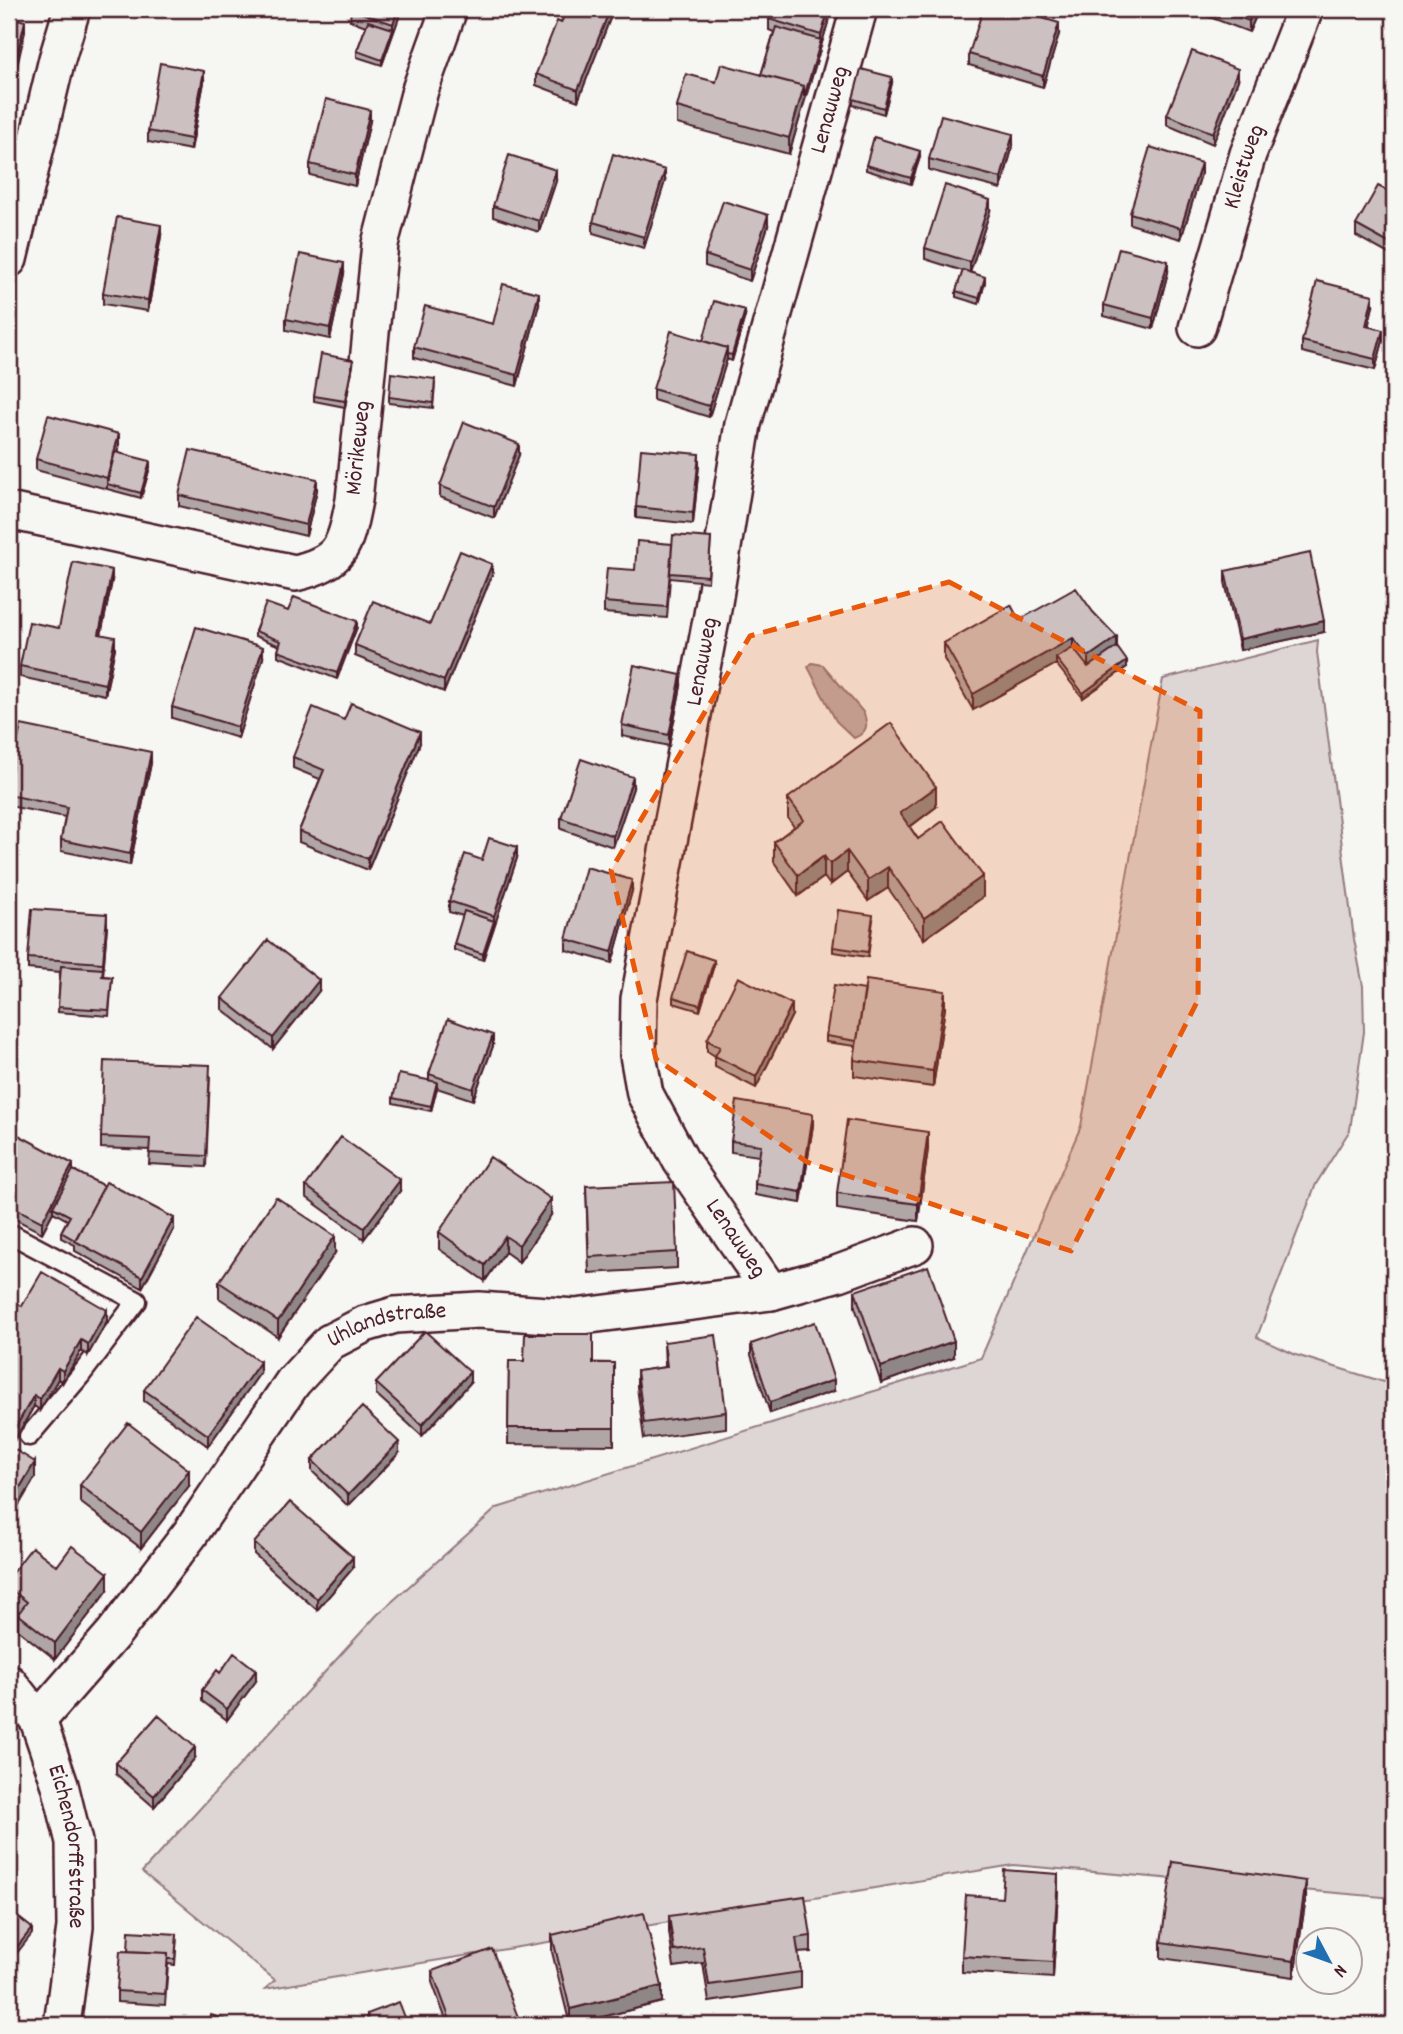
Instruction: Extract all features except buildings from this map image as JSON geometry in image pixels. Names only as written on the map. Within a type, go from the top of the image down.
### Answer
[{"type":"street","points":[[9,259],[57,59],[72,9]]},
{"type":"street","name":"Mörikeweg","points":[[9,511],[295,573],[319,567],[340,550],[349,526],[354,500],[380,244],[420,90],[449,9]]},
{"type":"street","name":"Lenauweg","points":[[771,1292],[681,1161],[645,1094],[638,1055],[639,999],[712,615],[743,424],[859,9]]},
{"type":"street","name":"Kleistweg","points":[[1197,328],[1248,154],[1305,9]]},
{"type":"street","name":"Uhlandstraße","points":[[38,1720],[122,1622],[190,1534],[293,1382],[330,1342],[365,1324],[395,1315],[479,1310],[575,1317],[771,1292],[839,1273],[915,1245]]},
{"type":"street","name":"Eichendorffstraße","points":[[9,1683],[38,1720],[60,1784],[74,1842],[75,1927],[62,2025]]},
{"type":"lane","points":[[9,1233],[137,1301],[80,1376],[29,1436]]},
{"type":"highlighted area","points":[[949,582],[1200,711],[1198,1000],[1071,1251],[807,1162],[656,1059],[611,870],[750,636]]},
{"type":"shaded area","points":[[1318,640],[1317,652],[1354,939],[1363,986],[1364,1032],[1350,1130],[1316,1184],[1257,1337],[1296,1355],[1394,1385],[1394,1898],[1013,1865],[265,1989],[275,1980],[142,1872],[377,1615],[497,1508],[981,1358],[1081,1126],[1163,679]]},
{"type":"shaded area","points":[[812,663],[823,665],[863,712],[866,728],[862,734],[854,738],[836,721],[808,667]]}]
